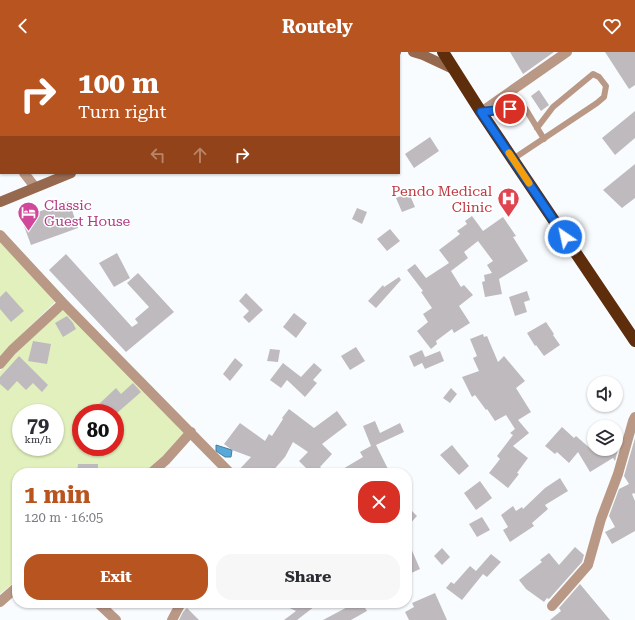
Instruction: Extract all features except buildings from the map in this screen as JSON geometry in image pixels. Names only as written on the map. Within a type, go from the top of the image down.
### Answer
[{"type":"highway","points":[[443,52],[481,112],[635,341]]},
{"type":"main road","points":[[388,52],[396,52]]},
{"type":"main road","points":[[413,52],[455,70]]},
{"type":"main road","points":[[0,202],[68,174]]},
{"type":"street","points":[[481,112],[567,52]]},
{"type":"street","points":[[25,174],[35,187]]},
{"type":"street","points":[[0,235],[63,303],[225,468]]},
{"type":"street","points":[[0,364],[12,350],[63,303]]},
{"type":"street","points":[[552,606],[588,565],[601,519],[618,474],[635,418]]},
{"type":"street","points":[[157,468],[191,432]]},
{"type":"street","points":[[0,602],[12,591]]},
{"type":"street","points":[[103,608],[116,620]]},
{"type":"street","points":[[172,620],[178,608]]},
{"type":"lane","points":[[513,159],[597,103],[604,97],[606,86],[599,77],[593,74],[553,108],[537,128]]},
{"type":"lane","points":[[481,112],[525,108],[544,139]]},
{"type":"green space","points":[[0,236],[55,302],[0,357]]},
{"type":"green space","points":[[64,308],[185,433],[151,468],[12,468],[12,584],[0,594],[0,371],[16,353]]},
{"type":"water","points":[[216,445],[232,450],[231,457],[225,457],[216,451]]},
{"type":"slow traffic","points":[[509,153],[529,183]]},
{"type":"place","name":"Pendo Medical Clinic","points":[[508,218]]},
{"type":"place","name":"Classic Guest House","points":[[28,232]]},
{"type":"route","points":[[510,109],[481,112],[565,237]]}]
